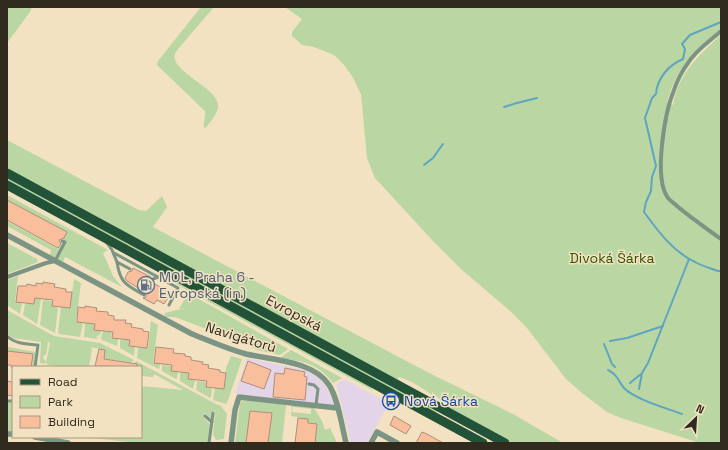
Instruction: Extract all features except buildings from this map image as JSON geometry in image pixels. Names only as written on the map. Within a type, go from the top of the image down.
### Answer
[{"type":"main road","name":"Evropská","points":[[7,173],[505,443]]},
{"type":"main road","name":"Evropská","points":[[7,185],[483,443]]},
{"type":"street","points":[[721,31],[689,61],[674,90],[668,110],[663,137],[660,169],[663,187],[668,198],[690,218],[721,239]]},
{"type":"street","name":"Navigátorů","points":[[7,235],[192,334],[240,352],[315,370],[324,377],[330,385],[346,443]]},
{"type":"street","points":[[7,278],[55,261]]},
{"type":"street","points":[[231,443],[235,410],[239,397],[337,408]]},
{"type":"street","points":[[371,443],[377,432],[397,443]]},
{"type":"street","points":[[39,438],[60,443],[68,443]]},
{"type":"lane","points":[[103,237],[114,253],[122,281],[144,295]]},
{"type":"lane","points":[[55,261],[65,242],[62,241]]},
{"type":"lane","points":[[114,253],[178,288],[169,304]]},
{"type":"lane","points":[[117,262],[130,268]]},
{"type":"lane","points":[[153,279],[170,273]]},
{"type":"lane","points":[[7,336],[16,342],[38,345],[35,366]]},
{"type":"lane","points":[[309,384],[314,385],[318,389],[316,405]]},
{"type":"lane","points":[[209,443],[213,413]]},
{"type":"lane","points":[[205,416],[212,422]]},
{"type":"shaded area","points":[[247,358],[305,370],[314,374],[322,381],[328,390],[334,405],[313,404],[235,394]]},
{"type":"shaded area","points":[[344,379],[387,402],[388,405],[367,443],[351,443],[336,384]]},
{"type":"green space","points":[[7,7],[32,7],[30,12],[7,43]]},
{"type":"green space","points":[[201,7],[214,7],[176,52],[175,60],[179,67],[216,98],[218,105],[217,111],[205,129],[205,111],[157,65],[158,61]]},
{"type":"green space","name":"Divoká Šárka","points":[[285,7],[721,7],[721,28],[688,60],[676,78],[667,102],[673,105],[680,84],[691,66],[697,58],[721,35],[721,443],[700,443],[621,418],[607,412],[566,379],[527,328],[509,310],[461,269],[375,178],[367,158],[361,94],[352,76],[334,55],[314,47],[302,45],[292,36],[292,32],[302,19]]},
{"type":"green space","points":[[7,140],[139,210],[146,211],[162,196],[167,207],[153,227],[431,374],[513,414],[563,443],[513,443],[445,406],[445,404],[432,392],[432,395],[408,380],[399,377],[398,379],[391,377],[7,169]]},
{"type":"green space","points":[[7,178],[437,411],[436,413],[7,181]]},
{"type":"green space","points":[[7,195],[108,250],[103,253],[113,276],[122,287],[65,257],[63,262],[50,255],[51,250],[7,226],[7,221],[58,249],[67,232],[7,200]]},
{"type":"green space","points":[[7,243],[37,259],[38,262],[7,274]]},
{"type":"green space","points":[[18,276],[15,301],[22,303],[20,314],[7,305],[7,280]]},
{"type":"green space","points":[[168,277],[370,387],[374,391],[165,278]]},
{"type":"green space","points":[[74,279],[81,283],[76,322],[83,323],[80,337],[59,334],[58,332],[61,307],[70,308]]},
{"type":"green space","points":[[188,293],[288,349],[280,355],[257,350],[248,345],[175,317],[164,317],[165,313],[185,308],[179,309]]},
{"type":"green space","points":[[35,299],[41,299],[37,324],[23,315],[25,304],[34,304]]},
{"type":"green space","points":[[43,300],[52,301],[52,306],[58,308],[55,333],[40,325]]},
{"type":"green space","points":[[7,310],[54,336],[100,343],[134,360],[130,364],[128,362],[96,358],[97,355],[105,356],[105,350],[90,347],[92,349],[89,366],[48,365],[46,363],[50,343],[48,342],[46,355],[44,355],[43,359],[46,361],[45,364],[40,363],[41,342],[13,338],[7,333]]},
{"type":"green space","points":[[151,321],[158,325],[153,363],[160,364],[159,369],[137,358],[138,348],[148,348]]},
{"type":"green space","points":[[85,323],[94,324],[94,330],[101,331],[100,335],[96,336],[98,339],[84,337]]},
{"type":"green space","points":[[103,331],[112,332],[111,338],[118,339],[117,346],[102,340],[101,338]]},
{"type":"green space","points":[[120,340],[129,340],[129,346],[135,347],[134,356],[120,348]]},
{"type":"green space","points":[[8,347],[35,352],[34,366],[31,366],[32,354],[7,351]]},
{"type":"green space","points":[[291,350],[342,378],[333,383],[321,371],[310,364],[280,358]]},
{"type":"green space","points":[[231,356],[242,359],[226,404],[213,400],[215,388],[224,389],[226,368]]},
{"type":"green space","points":[[136,361],[221,406],[227,414],[224,439],[216,440],[213,434],[215,411],[212,411],[211,418],[204,413],[204,418],[211,425],[208,443],[137,443],[93,438],[142,438],[142,386],[183,390],[154,374],[153,377],[142,376],[142,366],[132,366]]},
{"type":"green space","points":[[162,365],[171,366],[171,371],[178,372],[177,378],[176,379],[162,371]]},
{"type":"green space","points":[[180,373],[188,373],[188,379],[195,380],[193,389],[180,381]]},
{"type":"green space","points":[[197,381],[206,382],[206,387],[212,389],[210,398],[196,390]]},
{"type":"green space","points":[[244,400],[286,405],[282,443],[268,443],[272,413],[250,411],[246,443],[235,443],[240,403]]},
{"type":"green space","points":[[7,402],[12,403],[12,431],[7,431]]},
{"type":"green space","points":[[292,405],[314,408],[322,421],[325,430],[330,428],[337,443],[315,443],[317,424],[308,423],[308,419],[291,416]],"holes":[[[293,407],[311,409],[311,414],[292,412]]]},
{"type":"waterway","points":[[721,22],[690,35],[682,44],[685,49],[683,59],[669,68],[661,77],[656,94],[652,98],[645,118],[656,166],[652,177],[651,191],[646,202],[644,212],[666,240],[680,253],[700,265],[721,271]]},
{"type":"waterway","points":[[504,107],[537,98]]},
{"type":"waterway","points":[[424,165],[433,158],[443,144]]},
{"type":"waterway","points":[[639,389],[642,373],[648,363],[689,259]]},
{"type":"waterway","points":[[610,341],[627,338],[663,326]]},
{"type":"waterway","points":[[604,344],[612,364],[615,367]]},
{"type":"waterway","points":[[608,370],[616,376],[624,388],[629,392],[652,403],[682,414]]},
{"type":"waterway","points":[[630,383],[641,374]]},
{"type":"place","name":"MOL, Praha 6 - Evropská (in)","points":[[146,285]]},
{"type":"place","name":"Nová Šárka","points":[[391,401]]}]
